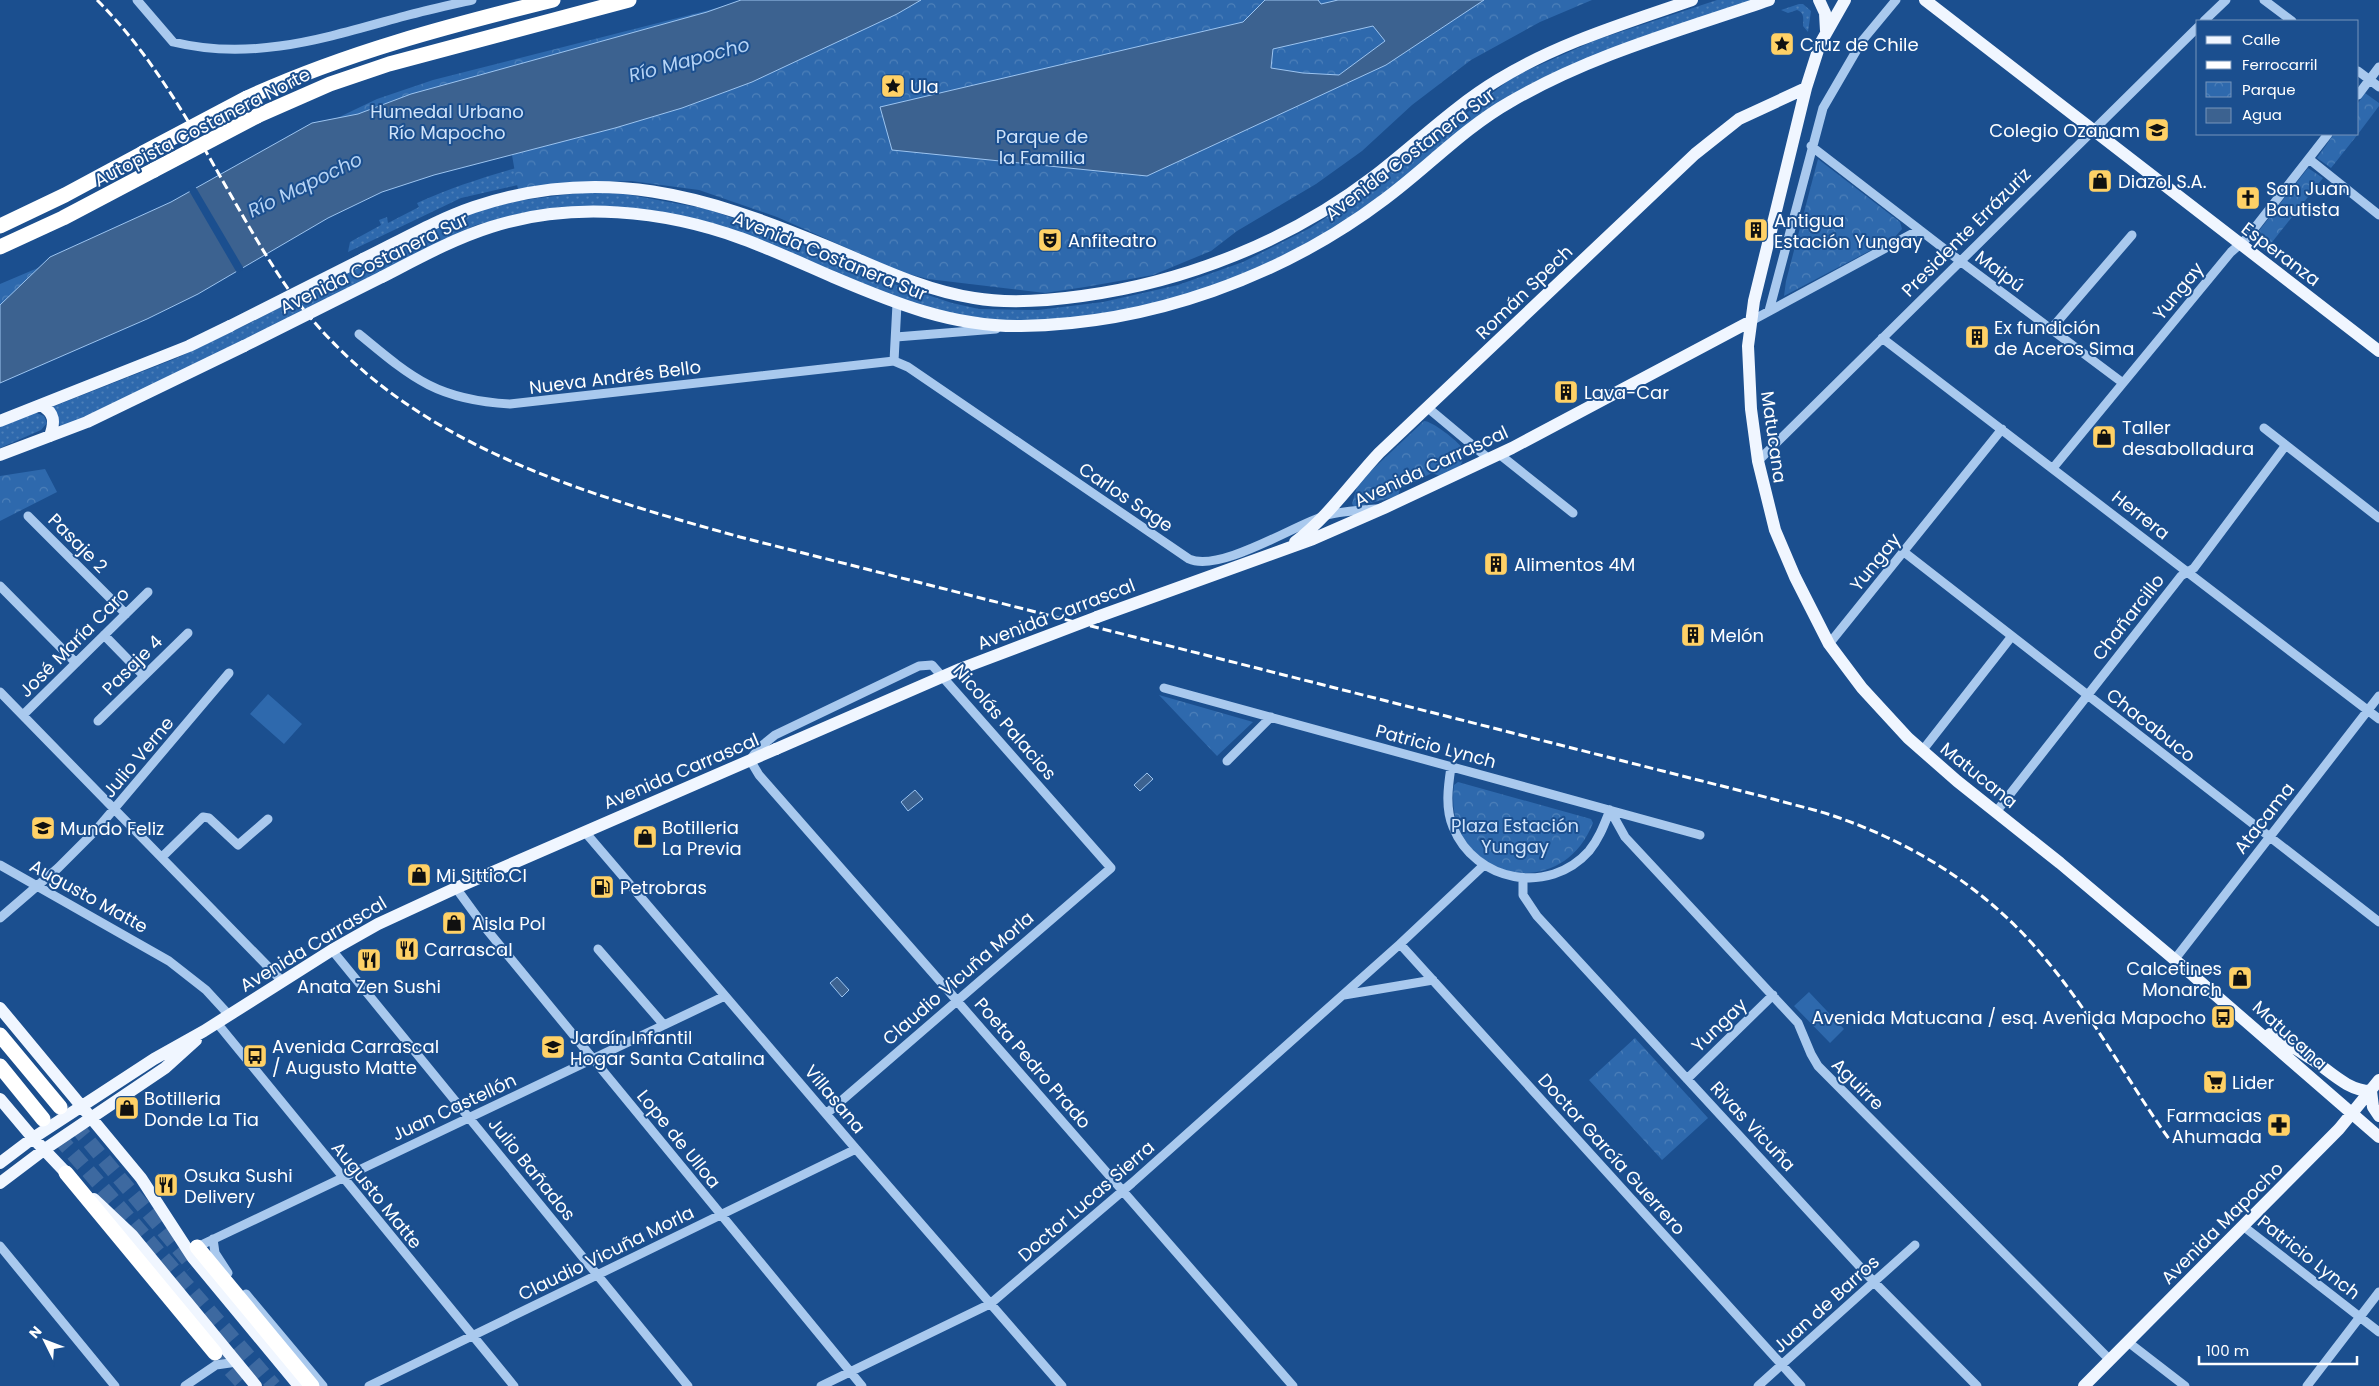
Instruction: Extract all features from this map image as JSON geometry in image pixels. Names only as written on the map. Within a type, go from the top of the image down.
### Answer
[{"type":"highway","name":"Autopista Costanera Norte","points":[[0,226],[65,195],[247,98],[350,56],[553,0]]},
{"type":"highway","name":"Autopista Costanera Norte","points":[[0,247],[64,218],[257,116],[330,84],[389,64],[629,0]]},
{"type":"highway","points":[[0,1036],[60,1107]]},
{"type":"highway","points":[[0,1066],[43,1120]]},
{"type":"highway","points":[[66,1173],[215,1353]]},
{"type":"highway","points":[[197,1247],[312,1386]]},
{"type":"main road","name":"Avenida Costanera Sur","points":[[0,421],[189,346],[450,216],[496,200],[556,189],[628,188],[686,196],[746,214],[914,282],[954,294],[1013,301],[1057,299],[1105,292],[1181,274],[1231,257],[1283,233],[1352,192],[1465,102],[1514,71],[1569,44],[1692,0]]},
{"type":"main road","name":"Avenida Costanera Sur","points":[[0,455],[111,411],[457,239],[508,222],[564,212],[623,213],[672,219],[735,236],[897,304],[958,321],[1017,326],[1086,321],[1149,310],[1200,295],[1256,273],[1305,250],[1359,218],[1398,189],[1467,131],[1505,104],[1541,84],[1624,50],[1769,0]]},
{"type":"main road","points":[[1819,0],[1825,13],[1826,31]]},
{"type":"main road","name":"Matucana","points":[[1845,0],[1826,31],[1806,88],[1762,265],[1751,322],[1748,366],[1758,461],[1776,530],[1795,577],[1830,644],[1874,703],[1922,751],[2175,959],[2379,1137]]},
{"type":"main road","name":"Esperanza","points":[[1925,0],[2379,351]]},
{"type":"main road","name":"Román Spech","points":[[1286,548],[1324,516],[1379,453],[1714,138],[1751,112],[1806,88]]},
{"type":"main road","name":"Avenida Carrascal","points":[[0,1164],[33,1138],[154,1059],[204,1032],[332,950],[395,915],[1008,650],[1344,526],[1494,457],[1751,322]]},
{"type":"main road","points":[[41,405],[51,412],[53,418],[50,436]]},
{"type":"main road","points":[[1343,493],[1338,507],[1338,514],[1344,526]]},
{"type":"main road","points":[[0,1008],[92,1117],[197,1247]]},
{"type":"main road","points":[[2254,1026],[2295,1048],[2345,1083],[2364,1091],[2371,1091],[2373,1107],[2379,1116]]},
{"type":"main road","name":"Avenida Carrascal","points":[[0,1184],[45,1150],[164,1068],[204,1032]]},
{"type":"main road","name":"Avenida Mapocho","points":[[2084,1386],[2353,1115],[2379,1080]]},
{"type":"main road","points":[[0,1099],[66,1173],[132,1235],[256,1386]]},
{"type":"main road","points":[[141,1178],[193,1258],[299,1386]]},
{"type":"street","points":[[137,0],[173,42],[229,49],[282,47],[329,38],[472,0]]},
{"type":"street","points":[[1769,311],[1822,108],[1862,41],[1896,0]]},
{"type":"street","points":[[2205,20],[2226,0]]},
{"type":"street","points":[[2264,0],[2291,20]]},
{"type":"street","name":"Presidente Errázuriz","points":[[1758,461],[2196,30]]},
{"type":"street","points":[[2359,94],[2379,67]]},
{"type":"street","points":[[2359,72],[2379,87]]},
{"type":"street","name":"Yungay","points":[[2053,468],[2327,135]]},
{"type":"street","name":"Maipú","points":[[1811,146],[1919,230],[2123,383]]},
{"type":"street","points":[[2309,159],[2379,214]]},
{"type":"street","name":"Avenida Carrascal","points":[[1751,322],[1919,230]]},
{"type":"street","points":[[2051,329],[2132,235]]},
{"type":"street","points":[[894,361],[897,304]]},
{"type":"street","points":[[896,337],[1017,326]]},
{"type":"street","name":"Nueva Andrés Bello","points":[[359,334],[407,373],[431,387],[464,398],[510,404],[544,402],[894,361]]},
{"type":"street","name":"Herrera","points":[[1882,338],[2379,719]]},
{"type":"street","name":"Carlos Sage","points":[[894,361],[908,367],[1194,562],[1209,562],[1240,552],[1324,516],[1384,508]]},
{"type":"street","points":[[1428,408],[1573,513]]},
{"type":"street","points":[[2264,428],[2379,518]]},
{"type":"street","name":"Yungay","points":[[1830,644],[2002,429]]},
{"type":"street","name":"Chañarcillo","points":[[1996,812],[2181,576],[2194,568],[2286,445]]},
{"type":"street","name":"Pasaje 2","points":[[28,516],[126,614]]},
{"type":"street","name":"Chacabuco","points":[[1904,552],[2379,922]]},
{"type":"street","points":[[0,586],[76,663]]},
{"type":"street","name":"José María Caro","points":[[23,715],[148,592]]},
{"type":"street","name":"Pasaje 4","points":[[98,721],[188,633]]},
{"type":"street","points":[[104,635],[144,676]]},
{"type":"street","points":[[1922,751],[2012,636]]},
{"type":"street","name":"Nicolás Palacios","points":[[750,760],[759,748],[775,735],[919,666],[932,665],[1111,868]]},
{"type":"street","name":"Julio Verne","points":[[0,918],[78,849],[115,809],[229,673]]},
{"type":"street","name":"Patricio Lynch","points":[[1164,688],[1700,835]]},
{"type":"street","points":[[0,692],[282,981]]},
{"type":"street","name":"Atacama","points":[[2175,959],[2379,696]]},
{"type":"street","points":[[1227,761],[1271,718]]},
{"type":"street","name":"Poeta Pedro Prado","points":[[750,760],[759,775],[1293,1386]]},
{"type":"street","points":[[1451,767],[1447,801],[1453,827],[1469,852],[1484,865],[1502,874],[1523,878],[1554,874],[1578,861],[1595,843],[1610,810]]},
{"type":"street","name":"Aguirre","points":[[1610,810],[1625,837],[1798,1023],[1818,1066],[2110,1360]]},
{"type":"street","points":[[162,857],[203,817],[209,818],[238,845],[268,818]]},
{"type":"street","name":"Villasana","points":[[586,832],[856,1149],[1062,1386]]},
{"type":"street","name":"Augusto Matte","points":[[0,865],[169,960],[206,990],[230,1015]]},
{"type":"street","name":"Doctor Lucas Sierra","points":[[821,1386],[990,1304],[1123,1191],[1400,944],[1484,865]]},
{"type":"street","name":"Claudio Vicuña Morla","points":[[826,1114],[1111,868]]},
{"type":"street","name":"Rivas Vicuña","points":[[1523,878],[1523,895],[1530,908],[1874,1282],[1977,1386]]},
{"type":"street","name":"Lope de Ulloa","points":[[456,888],[483,925],[592,1059],[862,1386]]},
{"type":"street","name":"Doctor García Guerrero","points":[[1400,944],[1801,1386]]},
{"type":"street","points":[[598,948],[664,1025]]},
{"type":"street","name":"Julio Bañados","points":[[332,950],[688,1386]]},
{"type":"street","points":[[1342,996],[1433,980]]},
{"type":"street","name":"Yungay","points":[[1687,1079],[1773,995]]},
{"type":"street","name":"Juan Castellón","points":[[197,1247],[725,996]]},
{"type":"street","name":"Augusto Matte","points":[[217,1023],[514,1386]]},
{"type":"street","name":"Claudio Vicuña Morla","points":[[369,1386],[856,1149]]},
{"type":"street","name":"Patricio Lynch","points":[[2243,1226],[2379,1332]]},
{"type":"street","points":[[213,1239],[215,1253],[223,1267],[323,1386]]},
{"type":"street","name":"Juan de Barros","points":[[1758,1386],[1915,1245]]},
{"type":"street","points":[[0,1246],[115,1386]]},
{"type":"street","points":[[2307,1386],[2379,1292]]},
{"type":"street","points":[[2128,1342],[2185,1386]]},
{"type":"street","points":[[185,1386],[216,1365],[237,1362]]},
{"type":"green space","name":"Parque de la Familia","points":[[742,0],[1592,0],[1540,22],[1471,60],[1412,105],[1362,151],[1316,184],[1237,231],[1211,251],[1153,275],[1045,293],[928,279],[901,272],[777,217],[699,190],[631,181],[573,183],[518,190],[512,155],[677,109],[741,86],[772,72],[380,188],[0,376],[0,284],[104,240],[266,152],[377,99],[433,80],[729,5]]},
{"type":"green space","points":[[1717,0],[1760,0],[1530,84],[1395,188],[1323,237],[1270,265],[1188,298],[1121,313],[1040,323],[946,315],[659,211],[604,206],[560,207],[526,212],[476,225],[254,337],[61,428],[52,407],[177,358],[248,324],[439,225],[479,210],[524,200],[587,192],[625,194],[707,209],[775,233],[885,281],[952,303],[979,309],[1038,310],[1103,302],[1178,285],[1243,262],[1310,228],[1362,194],[1513,77],[1596,40]]},
{"type":"green space","points":[[1803,4],[1811,11],[1808,32],[1803,26],[1803,16],[1800,11],[1788,13],[1781,10]]},
{"type":"green space","points":[[2365,93],[2379,103],[2379,106],[2359,133],[2359,102]]},
{"type":"green space","points":[[2333,135],[2357,135],[2331,168],[2317,158]]},
{"type":"green space","points":[[1818,159],[1900,222],[1902,229],[1894,238],[1784,296],[1786,281]]},
{"type":"green space","points":[[530,164],[531,182],[461,198],[348,252],[350,242],[381,225],[379,220],[387,217],[388,223],[419,207],[417,203],[445,191]]},
{"type":"green space","points":[[2308,168],[2323,178],[2265,251],[2251,241]]},
{"type":"green space","points":[[34,412],[44,416],[47,423],[41,430],[0,448],[0,424]]},
{"type":"green space","points":[[1424,421],[1450,436],[1460,445],[1464,455],[1460,466],[1440,476],[1432,473],[1400,489],[1398,496],[1355,507],[1352,504],[1358,483]]},
{"type":"green space","points":[[45,469],[57,492],[0,521],[0,476]]},
{"type":"green space","points":[[268,694],[302,724],[284,744],[250,714]]},
{"type":"green space","points":[[1159,695],[1253,722],[1217,756]]},
{"type":"green space","name":"Plaza Estación Yungay","points":[[1458,782],[1591,819],[1593,823],[1577,850],[1555,866],[1531,873],[1506,870],[1484,860],[1466,841],[1455,816],[1454,785]]},
{"type":"green space","points":[[1809,992],[1844,1029],[1830,1043],[1794,1006]]},
{"type":"green space","points":[[1635,1038],[1708,1118],[1662,1160],[1589,1080]]},
{"type":"water","name":"Humedal Urbano Río Mapocho","points":[[741,0],[921,0],[897,14],[752,82],[682,108],[615,128],[434,175],[382,192],[328,218],[198,294],[147,319],[0,383],[0,305],[50,257],[171,202],[312,123],[358,114],[411,94],[707,12]]},
{"type":"water","points":[[1265,0],[1318,0],[1321,4],[1338,0],[1484,0],[1386,65],[1147,176],[892,150],[880,107],[1243,22]],"holes":[[[1373,26],[1385,41],[1339,75],[1303,73],[1271,68],[1273,49]]]},
{"type":"water","points":[[1147,773],[1153,779],[1140,791],[1134,785]]},
{"type":"water","points":[[915,790],[923,799],[908,811],[901,802]]},
{"type":"water","points":[[837,977],[849,990],[842,997],[830,983]]},
{"type":"pier","points":[[195,186],[244,269],[237,273],[188,189]]},
{"type":"tunnel","points":[[60,1107],[193,1266]]},
{"type":"tunnel","points":[[43,1119],[274,1386]]},
{"type":"tunnel","points":[[215,1353],[245,1386]]},
{"type":"railway","points":[[97,0],[125,30],[150,63],[195,132],[278,274],[321,330],[371,377],[425,416],[483,448],[545,475],[609,498],[740,537],[1773,799],[1827,814],[1874,831],[1929,860],[1956,877],[1981,895],[2027,937],[2080,1004],[2169,1139]]},
{"type":"place","name":"Cruz de Chile","points":[[1782,44]]},
{"type":"place","name":"Ula","points":[[893,86]]},
{"type":"place","name":"Colegio Ozanam","points":[[2157,130]]},
{"type":"place","name":"Diazol S.A.","points":[[2100,181]]},
{"type":"place","name":"San Juan Bautista","points":[[2248,198]]},
{"type":"place","name":"Antigua Estación Yungay","points":[[1756,230]]},
{"type":"place","name":"Anfiteatro","points":[[1050,240]]},
{"type":"place","name":"Ex fundición de Aceros Sima","points":[[1977,337]]},
{"type":"place","name":"Lava-Car","points":[[1566,392]]},
{"type":"place","name":"Taller desabolladura","points":[[2104,437]]},
{"type":"place","name":"Alimentos 4M","points":[[1496,564]]},
{"type":"place","name":"Melón","points":[[1693,635]]},
{"type":"place","name":"Mundo Feliz","points":[[43,828]]},
{"type":"place","name":"Botilleria La Previa","points":[[645,837]]},
{"type":"place","name":"Mi Sittio.Cl","points":[[419,875]]},
{"type":"place","name":"Petrobras","points":[[602,887]]},
{"type":"place","name":"Aisla Pol","points":[[454,923]]},
{"type":"place","name":"Carrascal","points":[[407,949]]},
{"type":"place","name":"Anata Zen Sushi","points":[[369,960]]},
{"type":"place","name":"Calcetines Monarch","points":[[2240,978]]},
{"type":"place","name":"Avenida Matucana / esq. Avenida Mapocho","points":[[2223,1017]]},
{"type":"place","name":"Jardín Infantil Hogar Santa Catalina","points":[[553,1047]]},
{"type":"place","name":"Avenida Carrascal / Augusto Matte","points":[[255,1056]]},
{"type":"place","name":"Lider","points":[[2215,1082]]},
{"type":"place","name":"Botilleria Donde La Tia","points":[[127,1108]]},
{"type":"place","name":"Farmacias Ahumada","points":[[2279,1125]]},
{"type":"place","name":"Osuka Sushi Delivery","points":[[166,1185]]},
{"type":"water label","name":"Río Mapocho","points":[[689,60]]},
{"type":"water label","name":"Río Mapocho","points":[[305,185]]}]
